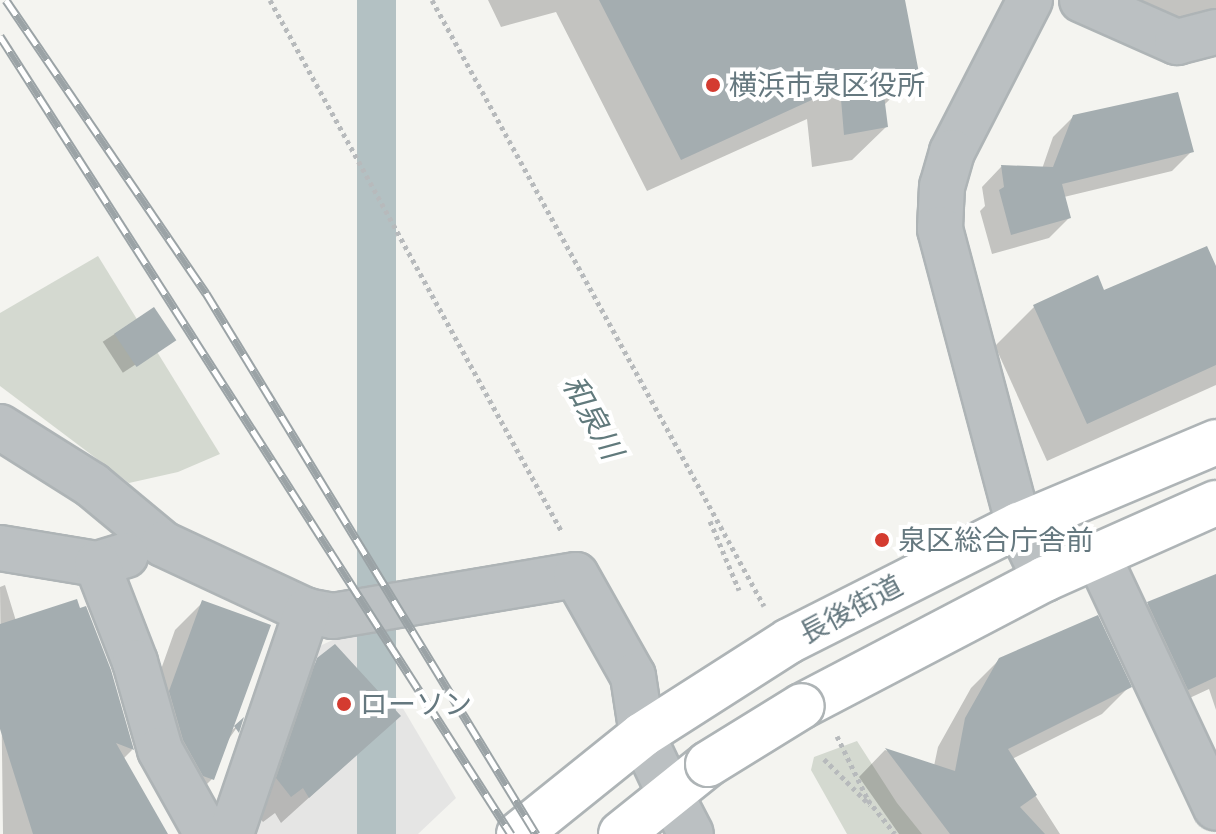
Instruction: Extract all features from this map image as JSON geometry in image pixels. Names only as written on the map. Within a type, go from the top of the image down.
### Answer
[{"type":"main road","name":"長後街道","points":[[519,834],[642,735],[779,647],[1019,525],[1216,442]]},
{"type":"main road","points":[[621,834],[669,792],[708,764],[810,702],[1045,579],[1216,503]]},
{"type":"street","points":[[1030,0],[952,152],[942,186],[940,229],[1019,525],[1045,579]]},
{"type":"street","points":[[1082,0],[1177,42],[1216,32]]},
{"type":"street","points":[[0,427],[92,485],[163,544],[307,611],[333,616],[576,575],[633,676],[642,735],[691,834]]},
{"type":"street","points":[[0,548],[97,564],[163,544]]},
{"type":"street","points":[[1097,554],[1216,808]]},
{"type":"street","points":[[97,564],[135,662],[160,750],[207,834]]},
{"type":"street","points":[[231,834],[307,611]]},
{"type":"path","points":[[270,0],[566,540],[576,575]]},
{"type":"path","points":[[432,0],[779,647]]},
{"type":"path","points":[[700,495],[739,590]]},
{"type":"path","points":[[810,702],[868,800],[895,834]]},
{"type":"path","points":[[824,759],[884,820]]},
{"type":"shaded area","points":[[98,256],[220,454],[178,472],[129,483],[0,386],[0,313]]},
{"type":"shaded area","name":"ローソン","points":[[356,629],[456,798],[418,834],[250,834],[305,653]]},
{"type":"shaded area","points":[[857,741],[897,803],[922,834],[847,834],[811,770],[814,757]]},
{"type":"water","points":[[357,0],[396,0],[396,834],[357,834]]},
{"type":"building","name":"横浜市泉区役所","points":[[599,0],[905,0],[919,73],[882,79],[888,127],[844,135],[840,87],[681,160]]},
{"type":"building","points":[[1178,92],[1194,152],[1062,184],[1071,218],[1011,235],[999,190],[1004,187],[1001,165],[1053,167],[1073,115]]},
{"type":"building","points":[[1207,246],[1216,266],[1216,365],[1087,424],[1033,305],[1098,275],[1104,290]]},
{"type":"building","points":[[154,307],[176,340],[137,367],[114,334]]},
{"type":"building","points":[[1216,574],[1216,677],[1188,690],[1147,602]]},
{"type":"building","points":[[77,599],[80,608],[86,606],[111,670],[134,750],[116,743],[168,834],[33,834],[0,729],[0,624]]},
{"type":"building","points":[[202,600],[271,625],[214,780],[203,776],[183,740],[169,691]]},
{"type":"building","points":[[1098,615],[1132,687],[1008,749],[1037,795],[1020,807],[1045,834],[950,834],[885,748],[955,771],[965,718],[999,658]]},
{"type":"building","points":[[335,644],[401,716],[309,798],[303,788],[291,797],[276,778],[317,658]]},
{"type":"building","points":[[244,717],[239,733],[234,726]]},
{"type":"railway","points":[[6,0],[206,293],[536,834]]},
{"type":"railway","points":[[0,36],[511,834]]},
{"type":"place","name":"横浜市泉区役所","points":[[713,85]]},
{"type":"place","name":"泉区総合庁舎前","points":[[882,540]]},
{"type":"place","name":"ローソン","points":[[344,704]]},
{"type":"water label","name":"和泉川","points":[[593,417]]}]
